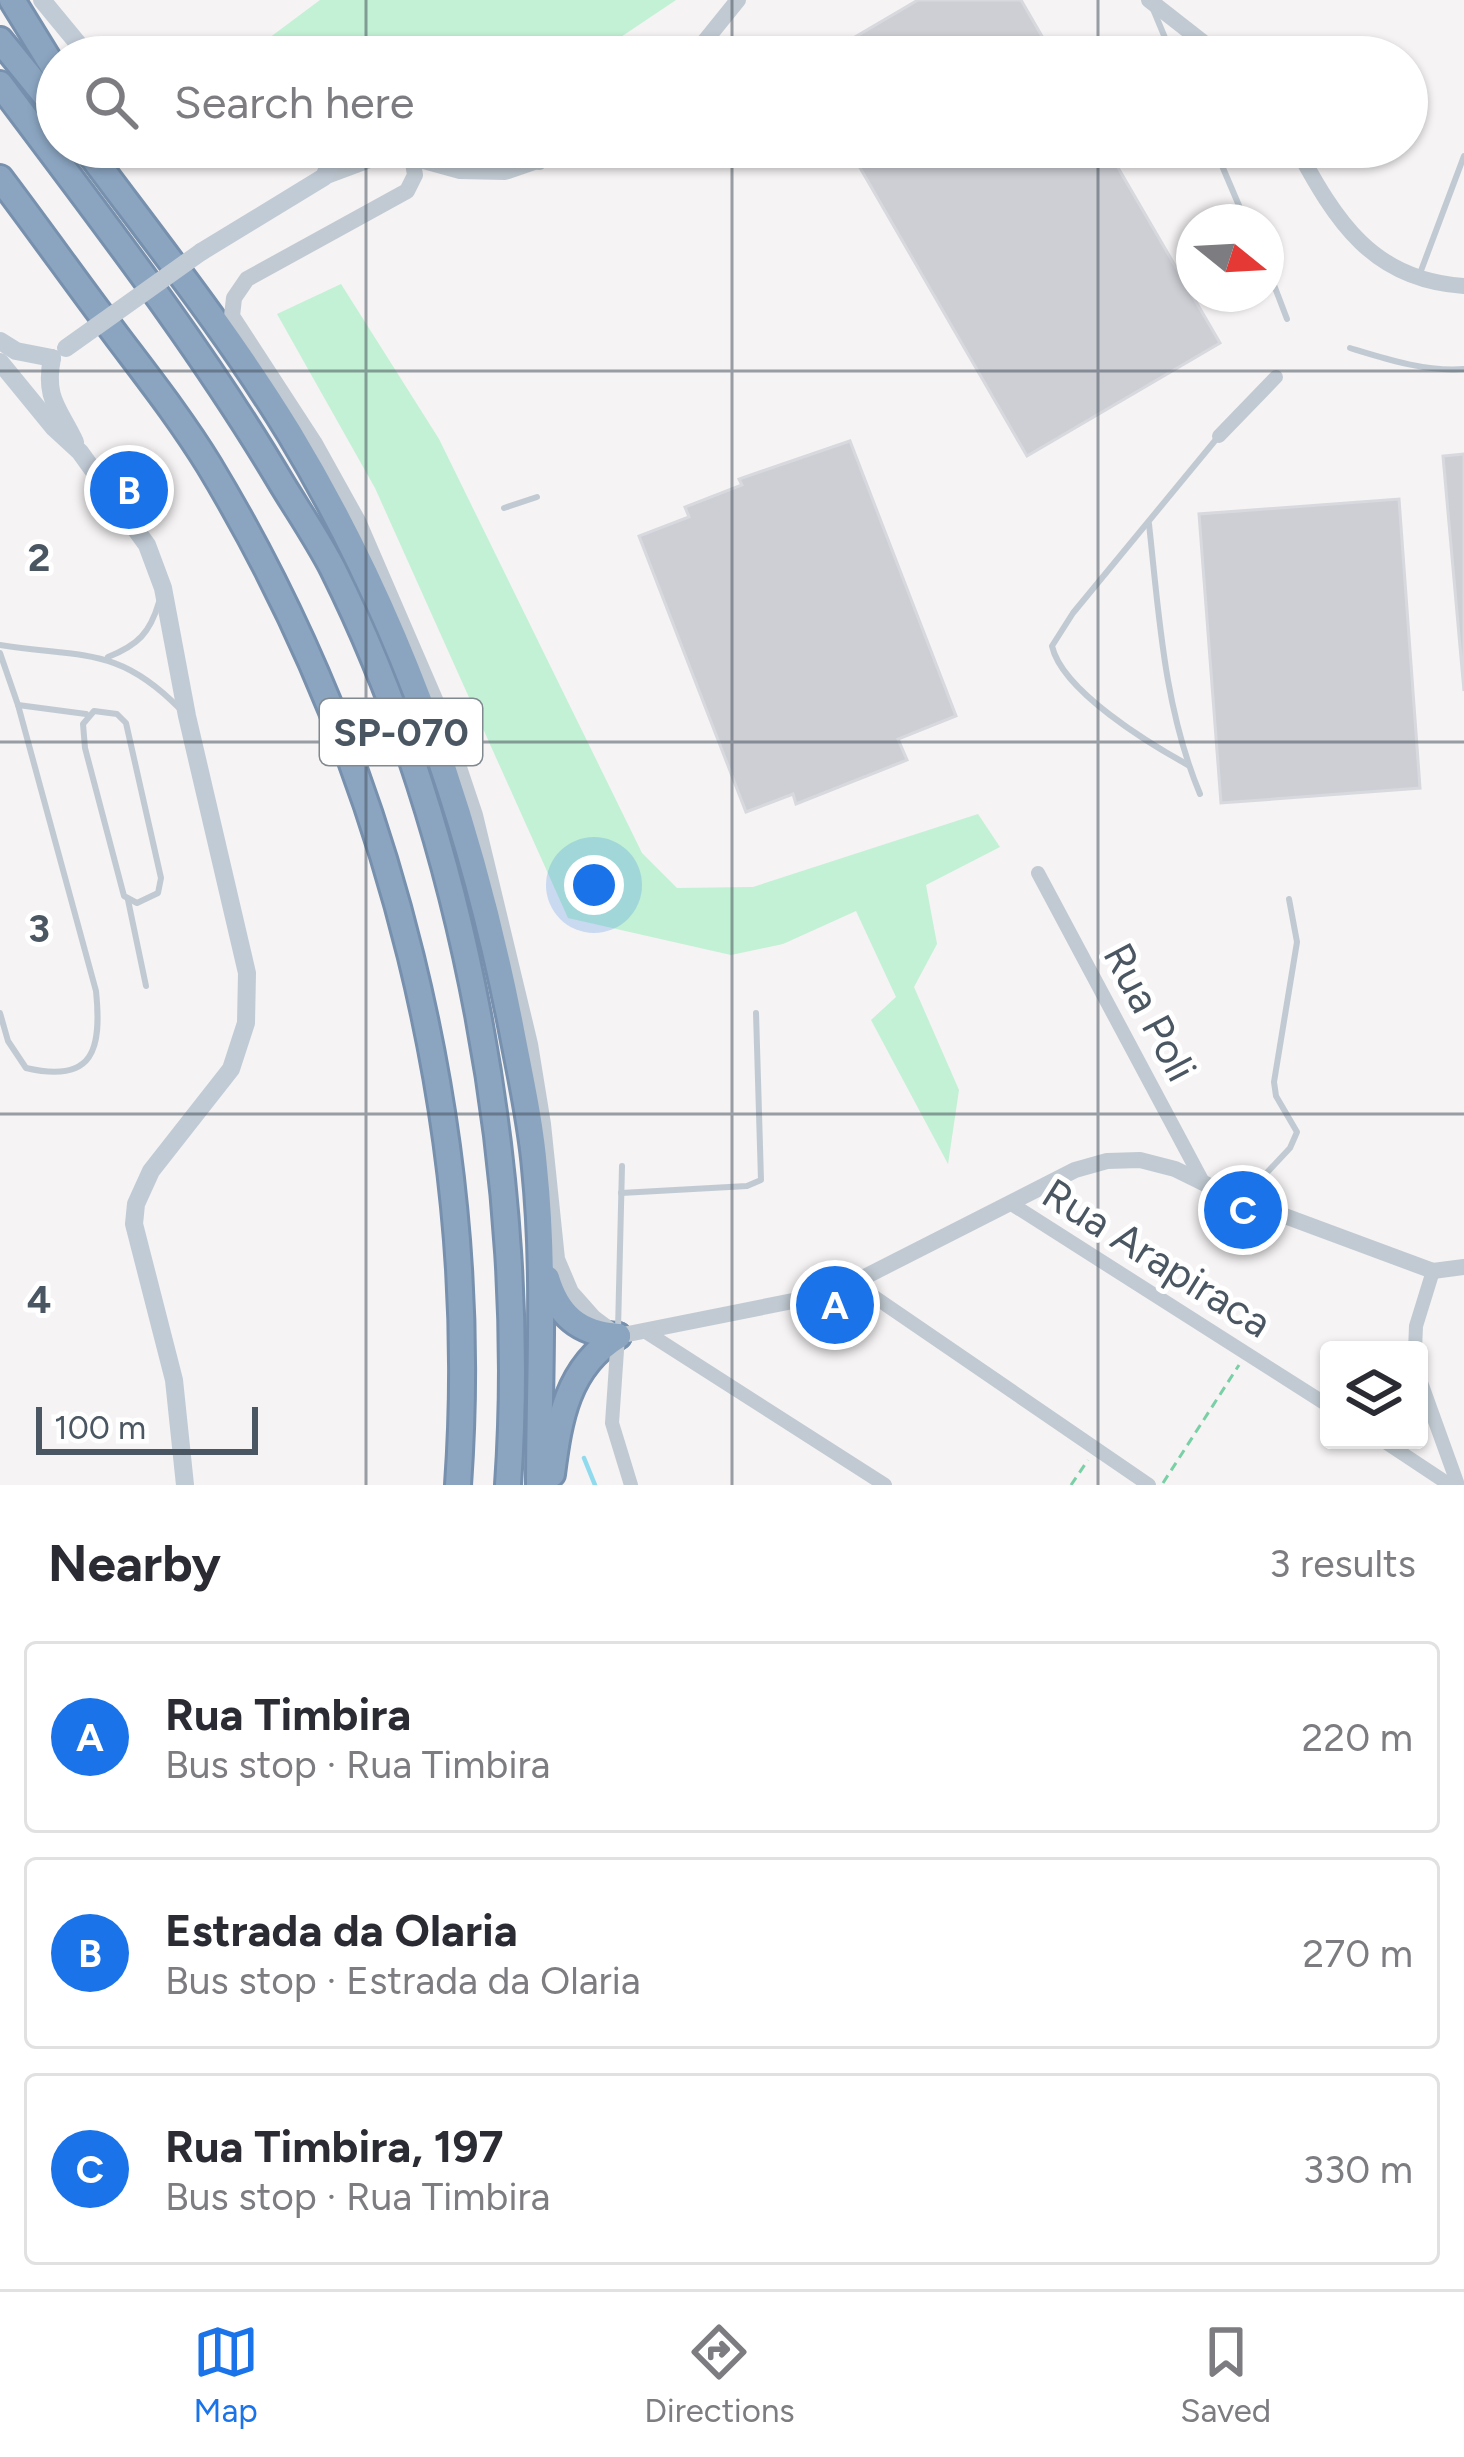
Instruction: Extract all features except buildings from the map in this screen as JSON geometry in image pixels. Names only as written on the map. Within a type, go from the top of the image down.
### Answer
[{"type":"highway","points":[[12,0],[36,39]]},
{"type":"highway","points":[[0,40],[36,84]]},
{"type":"highway","name":"SP-070","points":[[0,84],[36,133]]},
{"type":"highway","name":"SP-070","points":[[62,168],[236,406],[332,568],[392,706],[428,814],[486,1058],[512,1292],[508,1485]]},
{"type":"highway","points":[[101,168],[260,388],[313,474],[370,588],[439,748],[502,984],[530,1130],[541,1258],[539,1485]]},
{"type":"highway","points":[[116,168],[162,250]]},
{"type":"highway","name":"SP-070","points":[[0,178],[209,465],[272,580],[347,751],[392,880],[424,1010],[446,1129],[462,1350],[458,1485]]},
{"type":"highway","points":[[541,1258],[560,1311],[587,1331],[618,1336]]},
{"type":"highway","points":[[550,1485],[557,1429],[570,1388],[601,1348],[618,1336]]},
{"type":"main road","points":[[42,0],[72,36]]},
{"type":"main road","points":[[185,1485],[174,1380],[134,1224],[136,1204],[151,1171],[231,1069],[242,1042],[247,974],[187,716],[163,588],[147,545],[80,452],[51,400],[48,384],[59,353],[201,253],[324,177],[328,168]]},
{"type":"main road","points":[[0,341],[16,351],[59,353]]},
{"type":"main road","points":[[0,362],[80,452]]},
{"type":"street","points":[[709,36],[738,0]]},
{"type":"street","points":[[1149,0],[1195,36]]},
{"type":"street","points":[[324,177],[348,168]]},
{"type":"street","points":[[414,168],[407,191],[247,279],[234,298],[232,316],[358,520],[440,710],[475,815],[530,1044],[557,1259],[571,1292],[594,1318],[618,1336],[833,1293],[1075,1170],[1107,1161],[1140,1160],[1175,1169],[1433,1271],[1464,1267]]},
{"type":"street","points":[[463,168],[486,173],[525,168]]},
{"type":"street","points":[[1309,168],[1344,226],[1363,247],[1418,279],[1464,286]]},
{"type":"street","points":[[1219,436],[1276,377]]},
{"type":"street","name":"Rua Poli","points":[[1038,873],[1203,1182]]},
{"type":"street","name":"Rua Arapiraca","points":[[1010,1203],[1320,1400]]},
{"type":"street","points":[[1415,1341],[1433,1271]]},
{"type":"street","points":[[854,1283],[1149,1485]]},
{"type":"street","points":[[646,1332],[885,1485]]},
{"type":"street","points":[[618,1336],[612,1423],[631,1485]]},
{"type":"street","points":[[1428,1405],[1454,1485]]},
{"type":"street","points":[[1396,1449],[1454,1485]]},
{"type":"lane","points":[[1149,0],[1164,36]]},
{"type":"lane","points":[[1418,279],[1464,156]]},
{"type":"lane","points":[[1223,168],[1238,204]]},
{"type":"lane","points":[[1284,311],[1287,319]]},
{"type":"lane","points":[[1350,348],[1391,361],[1464,368]]},
{"type":"lane","points":[[1188,765],[1152,745],[1079,687],[1062,669],[1052,646],[1073,613],[1219,436]]},
{"type":"lane","points":[[504,508],[537,496]]},
{"type":"lane","points":[[1149,524],[1168,691],[1200,794]]},
{"type":"lane","points":[[108,658],[146,635],[163,588]]},
{"type":"lane","points":[[0,1013],[8,1041],[26,1068],[52,1074],[71,1070],[97,1046],[96,991],[0,649],[108,658],[149,682],[187,716]]},
{"type":"lane","points":[[18,705],[88,714],[109,712],[125,723],[161,878],[154,897],[137,903],[128,900]]},
{"type":"lane","points":[[88,714],[82,724],[85,748],[119,882],[128,900],[146,986]]},
{"type":"lane","points":[[1242,1199],[1290,1148],[1297,1132],[1276,1096],[1274,1082],[1297,942],[1289,899]]},
{"type":"lane","points":[[621,1193],[747,1186],[761,1180],[756,1013]]},
{"type":"lane","points":[[618,1336],[622,1166]]},
{"type":"path","points":[[1162,1485],[1246,1353]]},
{"type":"path","points":[[1071,1485],[1096,1449]]},
{"type":"green space","points":[[320,0],[676,0],[622,36],[272,36]]},
{"type":"green space","points":[[341,284],[439,439],[642,853],[677,888],[753,887],[978,814],[1000,847],[926,885],[937,944],[914,987],[959,1090],[948,1164],[871,1020],[896,997],[856,911],[783,944],[731,955],[568,918],[375,488],[277,314]]},
{"type":"waterway","points":[[584,1458],[595,1485]]},
{"type":"place","name":"Estrada da Olaria","points":[[129,490]]},
{"type":"place","name":"Rua Timbira, 197","points":[[1243,1210]]},
{"type":"place","name":"Rua Timbira","points":[[835,1305]]}]
